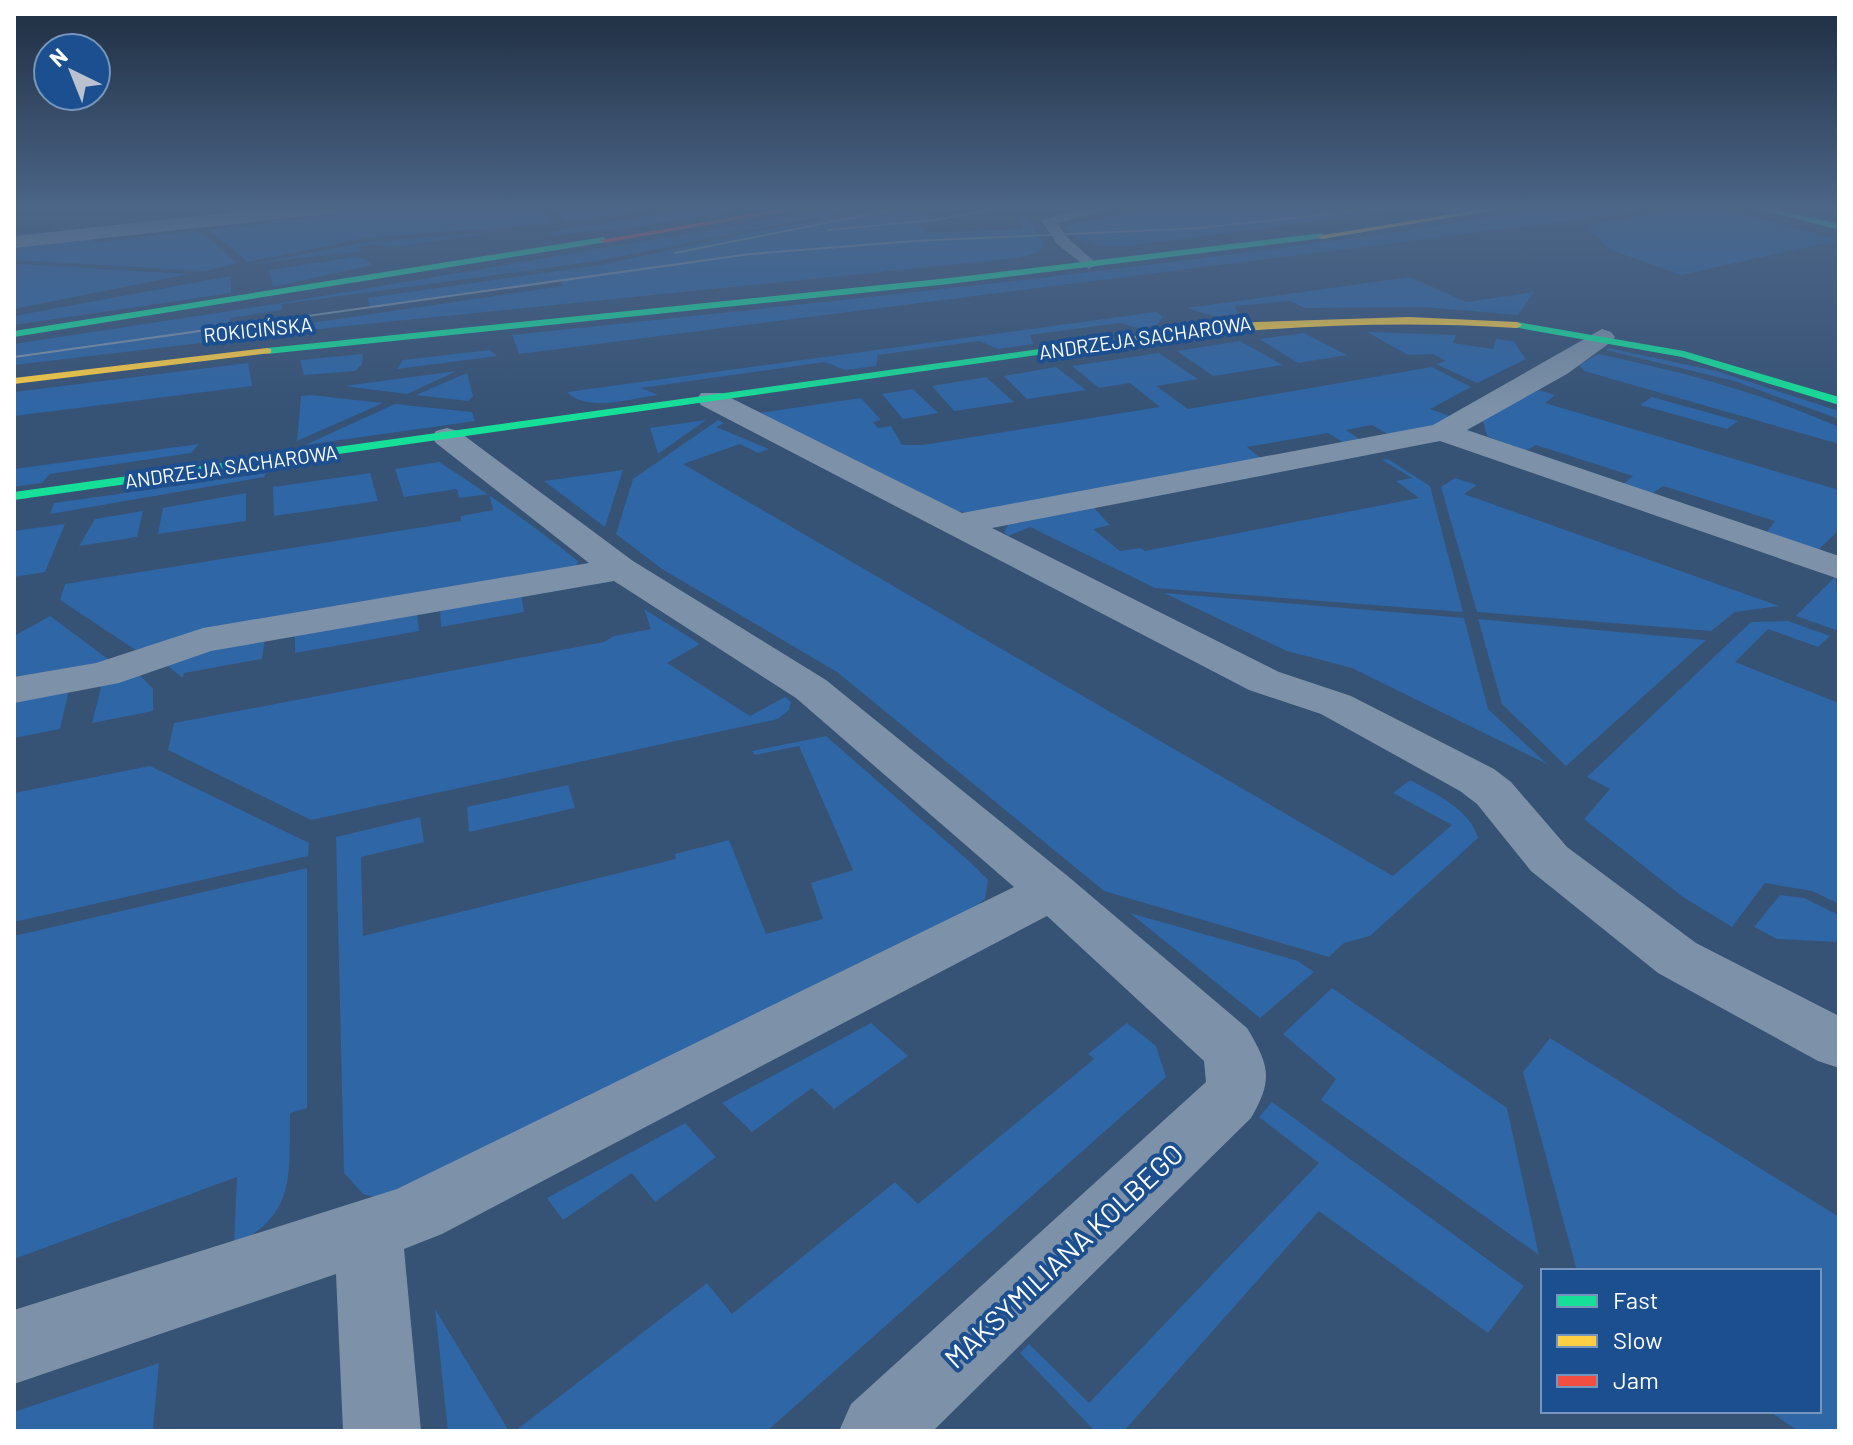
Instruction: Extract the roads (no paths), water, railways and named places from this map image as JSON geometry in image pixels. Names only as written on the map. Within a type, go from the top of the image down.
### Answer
[{"type":"main road","name":"ROKICIŃSKA","points":[[14,334],[401,274]]},
{"type":"main road","name":"ROKICIŃSKA","points":[[14,381],[293,347],[989,274]]},
{"type":"main road","name":"ANDRZEJA SACHAROWA","points":[[14,496],[1212,328],[1322,316],[1460,318],[1602,337],[1712,361],[1839,401]]},
{"type":"street","points":[[956,525],[1442,432],[1557,368],[1602,337]]},
{"type":"street","points":[[711,399],[1264,681],[1336,705],[1477,780],[1494,793],[1549,859],[1677,958],[1839,1044]]},
{"type":"street","points":[[1442,432],[1839,568]]},
{"type":"street","points":[[14,1347],[418,1212],[1052,891],[811,689],[620,569],[447,437]]},
{"type":"street","points":[[14,690],[104,674],[203,640],[620,569]]},
{"type":"street","name":"MAKSYMILIANA KOLBEGO","points":[[878,1431],[1229,1100],[1238,1088],[1239,1075],[1226,1045],[1052,891]]},
{"type":"street","points":[[368,1231],[382,1431]]},
{"type":"tram line","points":[[14,357],[604,274]]}]
